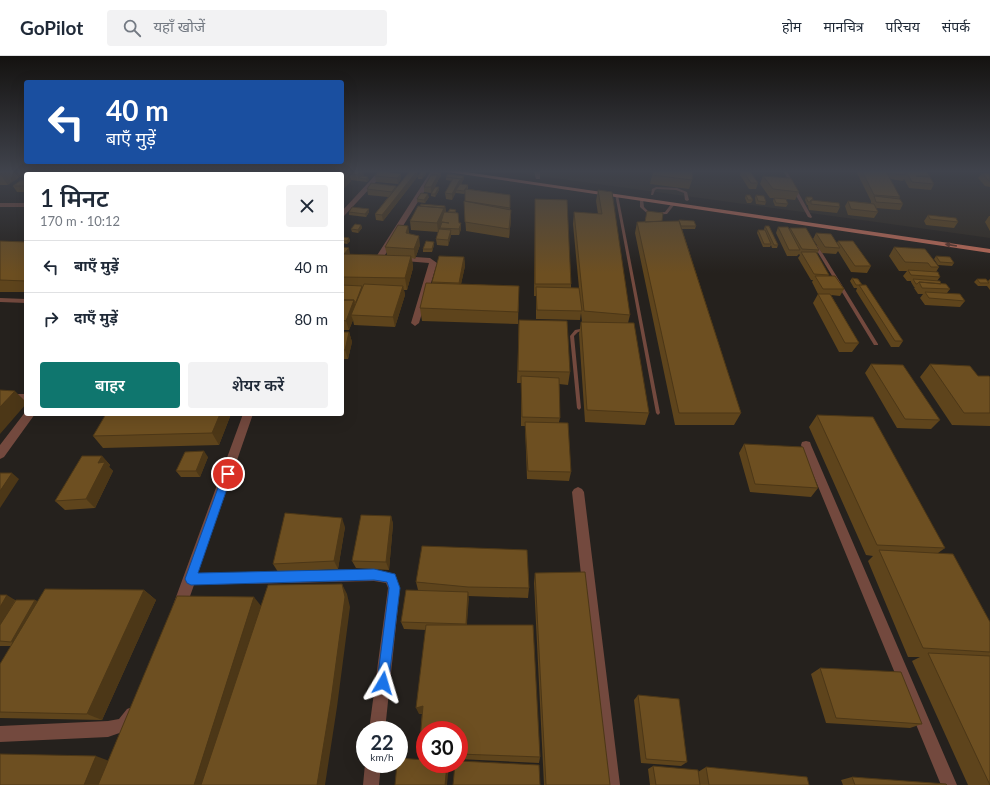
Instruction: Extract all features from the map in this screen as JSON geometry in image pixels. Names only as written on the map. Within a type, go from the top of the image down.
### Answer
[{"type":"main road","points":[[679,205],[804,226],[990,251]]},
{"type":"main road","points":[[723,205],[990,243]]},
{"type":"street","points":[[413,205],[380,257],[430,260],[433,263],[415,323]]},
{"type":"street","points":[[0,300],[24,301]]},
{"type":"street","points":[[0,397],[24,398]]},
{"type":"street","points":[[0,454],[28,416]]},
{"type":"street","points":[[174,622],[191,579],[247,416]]},
{"type":"street","points":[[806,445],[949,785]]},
{"type":"street","points":[[578,492],[612,785]]},
{"type":"street","points":[[191,579],[374,575],[391,578],[394,588],[378,721]]},
{"type":"street","points":[[0,734],[108,729],[123,725],[139,704]]},
{"type":"street","points":[[371,785],[372,773]]},
{"type":"lane","points":[[618,205],[658,413]]},
{"type":"lane","points":[[642,205],[649,214],[666,213],[672,205]]},
{"type":"lane","points":[[803,205],[810,217]]},
{"type":"lane","points":[[814,243],[876,344]]},
{"type":"lane","points":[[579,408],[572,336],[576,331],[592,329]]},
{"type":"lane","points":[[635,330],[642,330]]},
{"type":"shaded area","points":[[752,205],[990,205],[990,238]]},
{"type":"building","points":[[382,205],[390,205],[382,215],[375,214]]},
{"type":"building","points":[[433,205],[445,206],[444,209],[420,206]]},
{"type":"building","points":[[464,205],[485,205],[511,210],[509,229],[465,222]]},
{"type":"building","points":[[491,205],[510,205],[510,208]]},
{"type":"building","points":[[535,205],[567,205],[571,284],[535,284]]},
{"type":"building","points":[[601,205],[614,205],[630,315],[584,311],[574,212],[602,214]]},
{"type":"building","points":[[821,205],[840,205],[840,207]]},
{"type":"building","points":[[850,205],[875,205],[878,212],[851,209]]},
{"type":"building","points":[[418,206],[444,208],[437,223],[410,221]]},
{"type":"building","points":[[352,207],[369,209],[365,214],[349,212]]},
{"type":"building","points":[[450,209],[456,210],[455,212],[448,212]]},
{"type":"building","points":[[647,211],[663,213],[662,221],[645,222]]},
{"type":"building","points":[[444,212],[458,213],[459,223],[461,223],[459,229],[440,228]]},
{"type":"building","points":[[928,215],[956,218],[958,222],[930,219]]},
{"type":"building","points":[[679,220],[694,221],[696,226],[681,226]]},
{"type":"building","points":[[679,221],[741,413],[679,413],[637,222]]},
{"type":"building","points":[[355,224],[361,225],[358,230],[351,229]]},
{"type":"building","points":[[398,225],[408,226],[406,233],[419,236],[414,249],[385,247]]},
{"type":"building","points":[[765,226],[769,226],[778,245],[774,245]]},
{"type":"building","points":[[778,227],[788,227],[800,250],[789,250]]},
{"type":"building","points":[[790,228],[806,228],[819,250],[802,249]]},
{"type":"building","points":[[439,229],[451,230],[448,240],[436,239]]},
{"type":"building","points":[[758,230],[765,230],[771,244],[764,244]]},
{"type":"building","points":[[816,233],[831,234],[840,248],[825,247]]},
{"type":"building","points":[[344,237],[349,238],[347,241],[344,241]]},
{"type":"building","points":[[0,241],[24,242],[24,281],[0,280]]},
{"type":"building","points":[[426,241],[434,242],[432,249],[423,249]]},
{"type":"building","points":[[838,241],[853,241],[871,266],[855,266]]},
{"type":"building","points":[[344,247],[349,248],[344,254]]},
{"type":"building","points":[[894,247],[925,249],[939,267],[931,267],[928,263],[905,262]]},
{"type":"building","points":[[801,252],[816,252],[829,275],[814,274]]},
{"type":"building","points":[[344,254],[411,256],[405,278],[344,277]]},
{"type":"building","points":[[439,256],[464,257],[459,283],[432,282]]},
{"type":"building","points":[[936,256],[950,257],[954,263],[940,262]]},
{"type":"building","points":[[908,270],[938,272],[940,277],[911,275]]},
{"type":"building","points":[[815,276],[835,276],[844,289],[823,289]]},
{"type":"building","points":[[852,278],[858,279],[862,285],[856,285]]},
{"type":"building","points":[[913,279],[940,281],[941,284],[919,282],[916,284]]},
{"type":"building","points":[[977,279],[986,279],[989,283],[980,283]]},
{"type":"building","points":[[919,282],[946,284],[950,289],[922,288]]},
{"type":"building","points":[[426,283],[519,286],[518,312],[420,308]]},
{"type":"building","points":[[364,284],[403,286],[393,317],[351,315]]},
{"type":"building","points":[[344,285],[362,286],[356,302],[354,302],[354,300],[344,300]]},
{"type":"building","points":[[859,285],[866,285],[903,341],[895,341]]},
{"type":"building","points":[[536,287],[579,288],[582,311],[537,310]]},
{"type":"building","points":[[925,292],[960,294],[965,301],[929,298]]},
{"type":"building","points":[[818,294],[830,294],[859,343],[845,343]]},
{"type":"building","points":[[344,300],[354,300],[346,321],[344,320]]},
{"type":"building","points":[[519,320],[567,321],[570,372],[518,371]]},
{"type":"building","points":[[581,322],[634,323],[649,413],[587,410]]},
{"type":"building","points":[[344,332],[349,332],[345,350]]},
{"type":"building","points":[[871,364],[903,365],[940,420],[905,419]]},
{"type":"building","points":[[930,364],[970,366],[978,376],[989,376],[990,413],[964,413]]},
{"type":"building","points":[[521,376],[559,378],[560,418],[522,417]]},
{"type":"building","points":[[0,390],[15,391],[0,407]]},
{"type":"building","points":[[817,415],[873,417],[945,548],[877,545]]},
{"type":"building","points":[[105,416],[219,416],[212,433],[93,436]]},
{"type":"building","points":[[525,422],[568,423],[571,472],[528,471]]},
{"type":"building","points":[[744,444],[803,447],[818,488],[755,484]]},
{"type":"building","points":[[204,451],[196,471],[176,471],[185,452]]},
{"type":"building","points":[[82,456],[102,456],[98,463],[105,462],[86,499],[55,501]]},
{"type":"building","points":[[0,473],[12,473],[0,491]]},
{"type":"building","points":[[285,513],[342,518],[334,561],[273,564]]},
{"type":"building","points":[[361,515],[391,516],[386,562],[352,561]]},
{"type":"building","points":[[422,546],[527,550],[529,588],[468,587],[416,582]]},
{"type":"building","points":[[879,550],[953,554],[990,622],[990,652],[923,648]]},
{"type":"building","points":[[585,572],[610,785],[546,785],[535,573]]},
{"type":"building","points":[[342,584],[345,597],[331,700],[317,785],[201,785],[268,585]]},
{"type":"building","points":[[45,589],[144,590],[87,714],[0,712],[0,664]]},
{"type":"building","points":[[406,590],[468,592],[466,624],[401,622]]},
{"type":"building","points":[[0,595],[7,595],[0,607]]},
{"type":"building","points":[[177,596],[254,597],[194,785],[98,785]]},
{"type":"building","points":[[16,600],[35,600],[11,642],[0,641],[0,625]]},
{"type":"building","points":[[426,625],[533,625],[540,757],[468,754],[468,721],[422,721],[423,706],[416,708]]},
{"type":"building","points":[[928,653],[990,656],[990,785]]},
{"type":"building","points":[[820,668],[901,672],[922,724],[836,718]]},
{"type":"building","points":[[638,695],[679,699],[687,762],[646,759]]},
{"type":"building","points":[[0,754],[96,756],[84,785],[0,785]]},
{"type":"building","points":[[408,759],[416,759],[416,773],[446,773],[445,785],[395,785],[396,773],[408,773]]},
{"type":"building","points":[[468,761],[539,765],[540,785],[453,785],[454,773],[468,773]]},
{"type":"building","points":[[653,766],[698,770],[700,785],[656,785]]},
{"type":"building","points":[[706,767],[807,777],[809,785],[709,785]]},
{"type":"building","points":[[852,777],[946,784],[947,785],[855,785]]},
{"type":"route","points":[[228,474],[191,579],[374,575],[391,578],[394,588],[383,683]]}]
